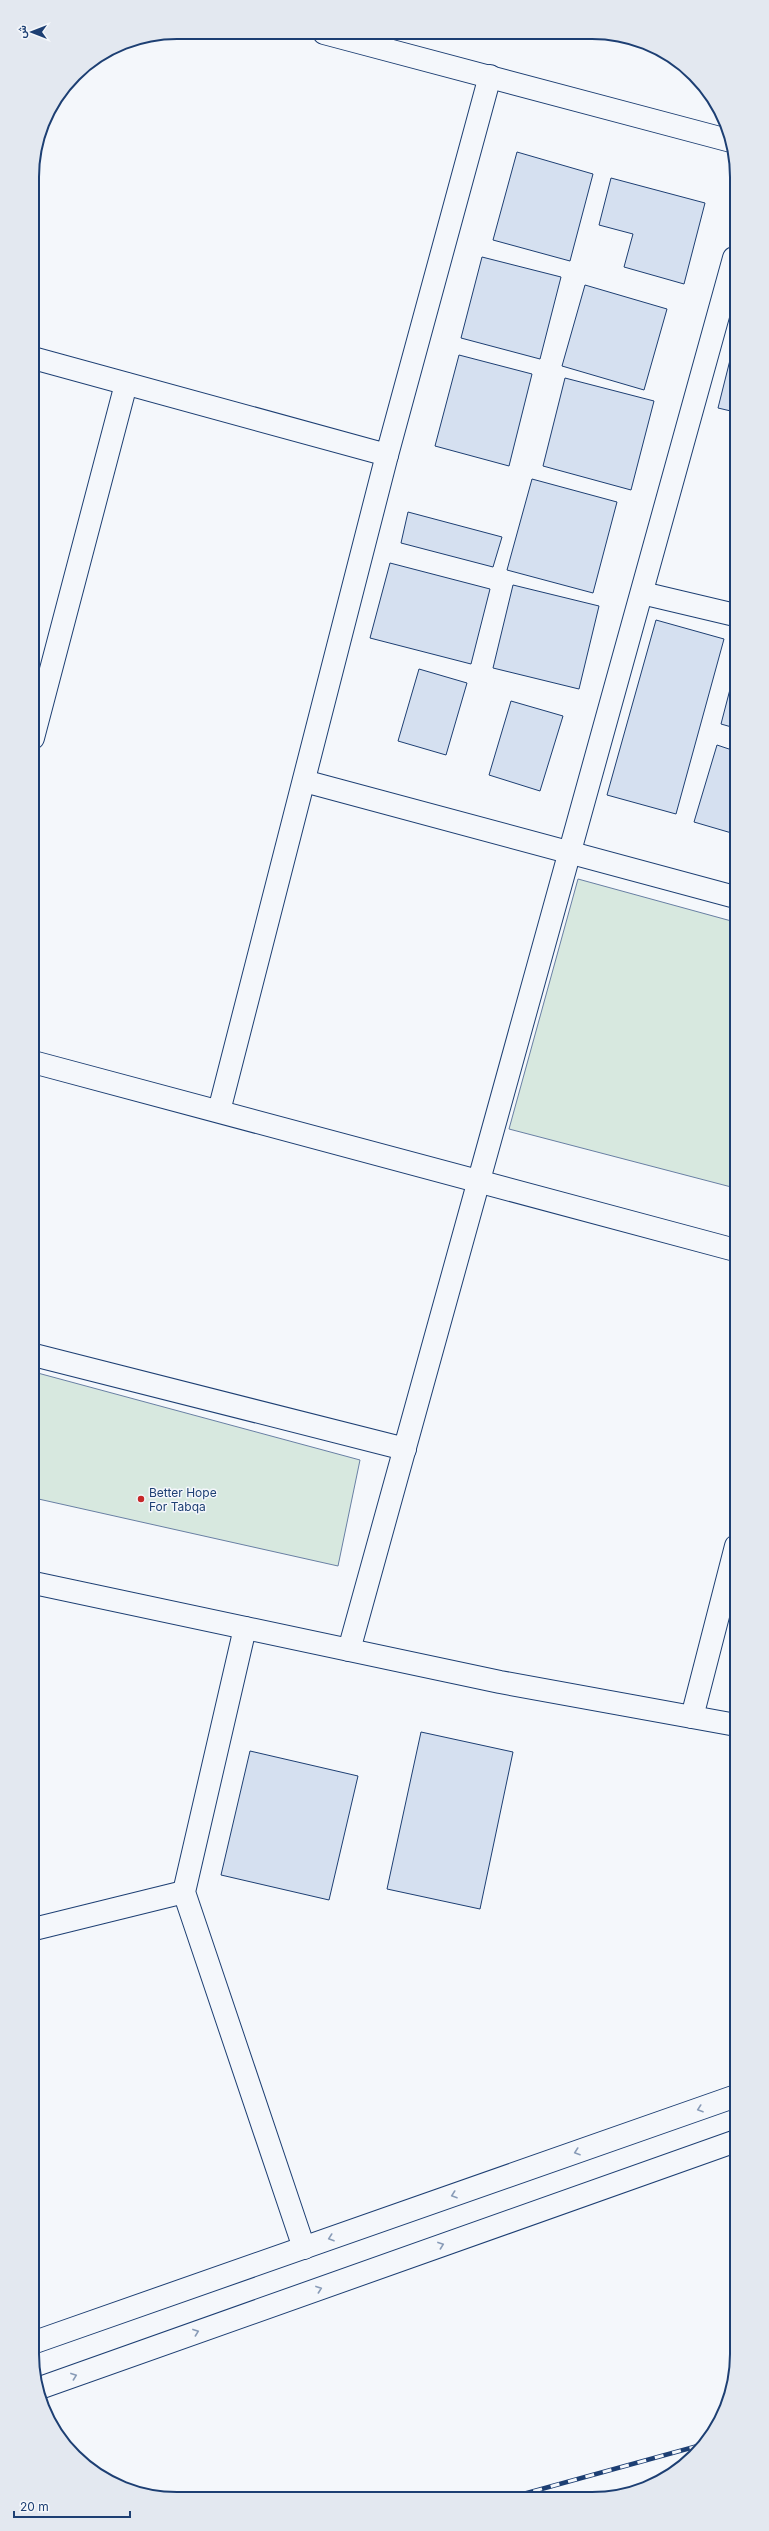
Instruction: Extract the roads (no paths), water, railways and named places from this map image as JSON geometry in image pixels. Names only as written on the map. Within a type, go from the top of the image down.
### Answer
[{"type":"street","points":[[375,40],[490,76],[724,139]]},
{"type":"street","points":[[220,1111],[386,455],[490,76]]},
{"type":"street","points":[[349,1650],[730,273]]},
{"type":"street","points":[[39,360],[386,455]]},
{"type":"street","points":[[39,715],[126,384]]},
{"type":"street","points":[[642,593],[730,614]]},
{"type":"street","points":[[304,781],[570,851],[730,896]]},
{"type":"street","points":[[39,1064],[730,1248]]},
{"type":"street","points":[[39,1356],[405,1449]]},
{"type":"street","points":[[692,1717],[730,1569]]},
{"type":"street","points":[[39,1584],[500,1682],[730,1724]]},
{"type":"street","points":[[244,1628],[184,1892],[304,2248]]},
{"type":"street","points":[[39,1928],[184,1892]]},
{"type":"street","points":[[39,2341],[730,2098]]},
{"type":"street","points":[[43,2387],[730,2143]]},
{"type":"railway","points":[[531,2492],[694,2447]]},
{"type":"place","name":"Better Hope For Tabqa","points":[[141,1499]]}]
